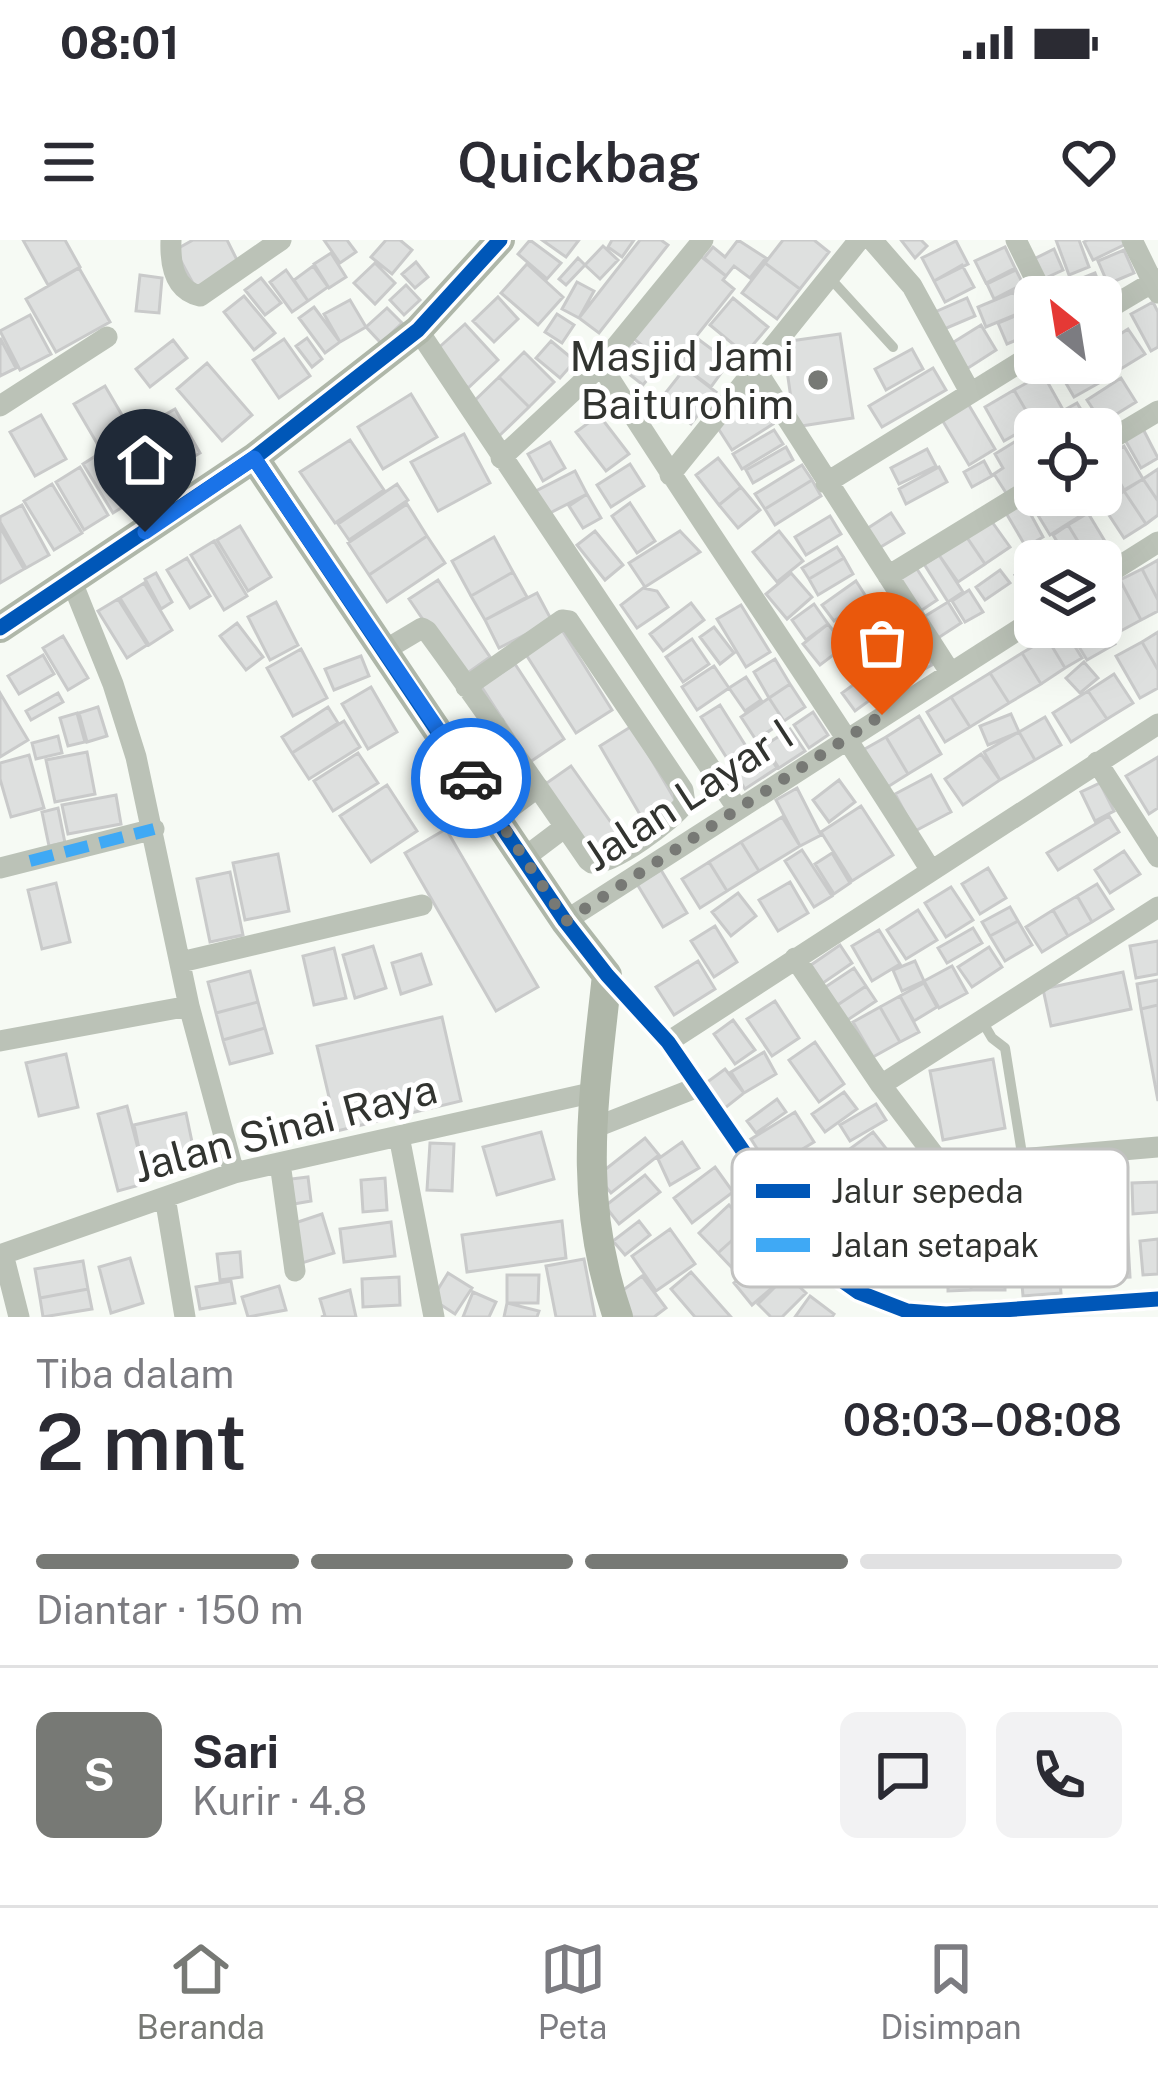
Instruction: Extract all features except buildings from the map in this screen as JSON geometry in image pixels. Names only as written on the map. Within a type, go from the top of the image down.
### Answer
[{"type":"street","points":[[170,240],[173,271],[182,286],[200,296],[281,240]]},
{"type":"street","points":[[0,628],[254,458],[418,330],[500,240]]},
{"type":"street","points":[[501,458],[601,365],[703,240]]},
{"type":"street","points":[[670,475],[859,240]]},
{"type":"street","points":[[872,240],[912,286],[970,392]]},
{"type":"street","points":[[1016,240],[1034,276]]},
{"type":"street","points":[[1122,302],[1156,285],[1132,240]]},
{"type":"street","points":[[418,330],[737,808]]},
{"type":"street","points":[[0,406],[107,337]]},
{"type":"street","points":[[601,365],[930,869]]},
{"type":"street","points":[[826,483],[1014,366]]},
{"type":"street","points":[[756,370],[950,672]]},
{"type":"street","points":[[1122,433],[1158,411]]},
{"type":"street","points":[[254,458],[566,921],[607,976],[668,1042],[741,1149]]},
{"type":"street","points":[[888,576],[1014,499]]},
{"type":"street","points":[[1122,565],[1158,542]]},
{"type":"street","points":[[72,581],[113,684],[154,829],[189,1006],[234,1173]]},
{"type":"street","points":[[385,650],[423,628],[588,860],[601,865],[676,814],[685,795],[566,619],[466,687]]},
{"type":"street","name":"Jalan Layar I","points":[[566,921],[1014,632]]},
{"type":"street","points":[[668,1042],[1158,724]]},
{"type":"street","points":[[454,753],[495,725]]},
{"type":"street","points":[[1097,762],[1158,857]]},
{"type":"street","points":[[497,818],[538,787]]},
{"type":"street","points":[[524,858],[565,826]]},
{"type":"street","points":[[0,868],[154,829]]},
{"type":"street","points":[[181,962],[422,904]]},
{"type":"street","points":[[881,1085],[1158,908]]},
{"type":"street","points":[[795,958],[929,1149]]},
{"type":"street","points":[[607,976],[591,1129],[591,1195],[618,1317]]},
{"type":"street","points":[[0,1041],[189,1006]]},
{"type":"street","points":[[591,1129],[698,1087]]},
{"type":"street","name":"Jalan Sinai Raya","points":[[1,1254],[234,1173],[595,1092]]},
{"type":"street","points":[[399,1136],[434,1317]]},
{"type":"street","points":[[1128,1150],[1158,1147]]},
{"type":"street","points":[[280,1163],[295,1271]]},
{"type":"street","points":[[165,1197],[185,1317]]},
{"type":"street","points":[[1,1254],[19,1317]]},
{"type":"street","points":[[855,1287],[886,1305],[946,1314],[1158,1299]]},
{"type":"lane","points":[[830,277],[893,347]]},
{"type":"lane","points":[[982,1021],[1005,1048],[1021,1149]]},
{"type":"marked path","points":[[30,861],[154,829]]},
{"type":"cycle path","points":[[0,628],[254,458],[418,330],[500,240]]},
{"type":"cycle path","points":[[254,458],[565,921],[668,1042],[742,1149]]},
{"type":"cycle path","points":[[851,1287],[907,1311],[946,1314],[1158,1299]]},
{"type":"way so far","points":[[471,778],[566,921],[882,715]]},
{"type":"place","name":"Masjid Jami Baiturohim","points":[[818,380]]},
{"type":"route","points":[[145,532],[254,458],[471,778]]}]
